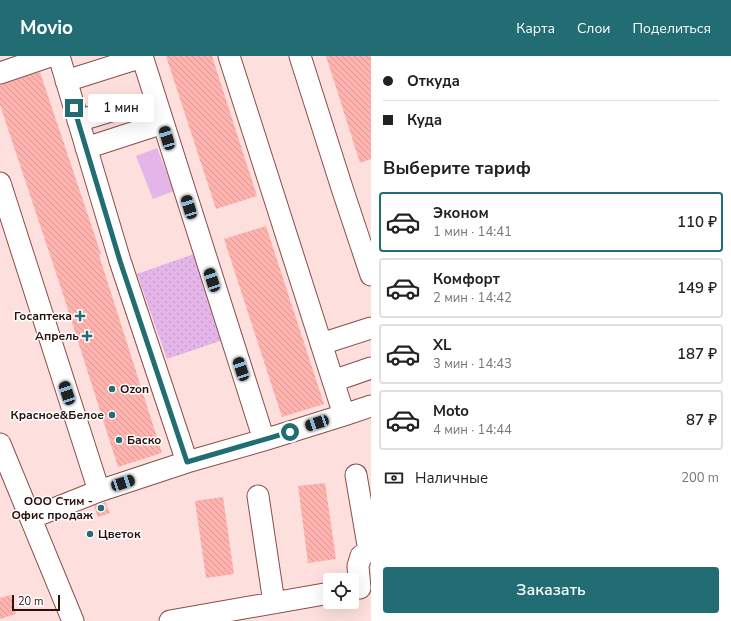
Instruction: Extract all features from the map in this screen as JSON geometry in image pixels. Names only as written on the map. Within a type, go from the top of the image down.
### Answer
[{"type":"street","points":[[0,73],[50,56]]},
{"type":"street","points":[[59,56],[120,261],[187,462]]},
{"type":"street","points":[[66,81],[142,56],[264,440]]},
{"type":"street","points":[[229,56],[344,415]]},
{"type":"street","points":[[300,56],[371,275]]},
{"type":"street","points":[[78,122],[127,106]]},
{"type":"street","points":[[86,148],[163,123]]},
{"type":"street","points":[[0,183],[99,491]]},
{"type":"street","points":[[321,344],[371,328]]},
{"type":"street","points":[[333,381],[371,368]]},
{"type":"street","points":[[31,518],[99,491],[187,462],[264,440],[371,406]]},
{"type":"street","points":[[0,444],[73,621]]},
{"type":"street","points":[[356,475],[370,551],[361,556],[358,566],[361,587]]},
{"type":"street","points":[[258,496],[274,602]]},
{"type":"street","points":[[177,620],[254,614],[274,602],[323,594]]},
{"type":"shaded area","points":[[157,148],[174,191],[153,199],[136,156]]},
{"type":"shaded area","points":[[194,254],[223,340],[167,359],[137,274]]},
{"type":"building","points":[[166,56],[212,56],[257,196],[216,209]]},
{"type":"building","points":[[326,56],[371,56],[371,159],[360,163]]},
{"type":"building","points":[[40,72],[101,254],[99,255],[162,453],[118,467],[62,291],[0,105],[0,85]]},
{"type":"building","points":[[266,226],[324,404],[282,417],[224,239]]},
{"type":"building","points":[[325,483],[336,559],[308,563],[298,486]]},
{"type":"building","points":[[223,497],[234,574],[206,578],[195,501]]},
{"type":"building","name":"ООО Стим - Офис продаж","points":[[105,502],[110,513],[98,517],[94,506]]},
{"type":"building","points":[[11,595],[16,614],[0,619],[0,598]]},
{"type":"place","name":"Госаптека","points":[[80,316]]},
{"type":"place","name":"Апрель","points":[[87,336]]},
{"type":"place","name":"Ozon","points":[[112,389]]},
{"type":"place","name":"Красное&Белое","points":[[112,415]]},
{"type":"place","name":"Баско","points":[[119,440]]},
{"type":"place","name":"ООО Стим - Офис продаж","points":[[101,508]]},
{"type":"place","name":"Цветок","points":[[90,534]]},
{"type":"route","points":[[74,108],[120,261],[187,462],[290,432]]}]
